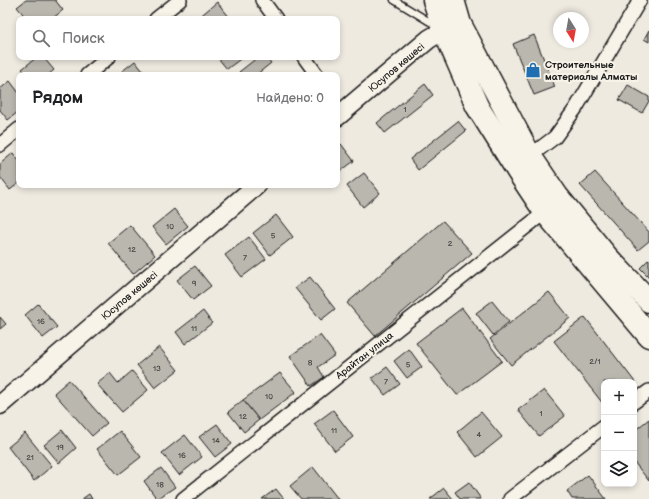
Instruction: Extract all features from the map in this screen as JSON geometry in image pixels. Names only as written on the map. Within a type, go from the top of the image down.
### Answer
[{"type":"highway","points":[[434,0],[530,156],[557,196],[597,245],[649,300]]},
{"type":"highway","points":[[453,0],[452,27],[477,106],[545,212],[649,336]]},
{"type":"street","points":[[160,16],[180,0]]},
{"type":"street","points":[[262,0],[274,16]]},
{"type":"street","points":[[530,156],[560,132],[576,108],[640,0]]},
{"type":"street","name":"Юсупов көшесі","points":[[340,110],[429,39],[452,27]]},
{"type":"street","points":[[91,72],[105,60]]},
{"type":"street","points":[[306,60],[315,72]]},
{"type":"street","points":[[0,145],[16,132]]},
{"type":"street","name":"Юсупов көшесі","points":[[0,404],[254,188]]},
{"type":"street","name":"Арайтан улица","points":[[182,499],[545,212]]},
{"type":"street","points":[[637,400],[649,390]]},
{"type":"street","points":[[510,499],[601,428]]},
{"type":"lane","points":[[394,0],[452,27]]},
{"type":"building","points":[[26,0],[55,0],[63,10],[56,16],[24,16],[17,7]]},
{"type":"building","points":[[217,2],[229,16],[201,16]]},
{"type":"building","points":[[649,30],[649,42],[644,39]]},
{"type":"building","points":[[534,35],[555,87],[534,95],[513,44]]},
{"type":"building","points":[[33,60],[46,60],[54,70],[52,72],[24,72],[22,69]]},
{"type":"building","points":[[220,60],[239,60],[227,69]]},
{"type":"building","points":[[254,60],[268,60],[271,63],[260,72],[239,72]]},
{"type":"building","points":[[135,61],[144,72],[121,72]]},
{"type":"building","points":[[10,81],[16,89],[16,113],[8,120],[0,110],[0,89]]},
{"type":"building","points":[[425,84],[433,95],[385,133],[377,123]]},
{"type":"building","points":[[628,85],[649,97],[649,101],[642,113],[619,100]]},
{"type":"building","points":[[458,121],[466,131],[418,170],[410,159]]},
{"type":"building","points":[[341,144],[354,161],[340,172]]},
{"type":"building","points":[[13,153],[16,157],[16,185],[10,190],[0,177],[0,164]]},
{"type":"building","points":[[595,172],[649,232],[649,241],[638,250],[580,185]]},
{"type":"building","points":[[364,173],[380,193],[363,207],[347,186]]},
{"type":"building","points":[[174,209],[188,226],[166,244],[152,227]]},
{"type":"building","points":[[276,215],[293,237],[270,255],[253,233]]},
{"type":"building","points":[[443,221],[472,253],[375,336],[347,303]]},
{"type":"building","points":[[130,225],[155,255],[133,274],[108,243]]},
{"type":"building","points":[[249,237],[266,259],[242,277],[225,255]]},
{"type":"building","points":[[649,259],[649,277],[640,268]]},
{"type":"building","points":[[195,266],[211,286],[193,300],[177,280]]},
{"type":"building","points":[[310,277],[335,309],[321,320],[295,288]]},
{"type":"building","points":[[549,292],[570,318],[511,365],[490,339]]},
{"type":"building","points":[[492,301],[509,322],[493,335],[476,313]]},
{"type":"building","points":[[38,304],[57,327],[43,338],[25,315]]},
{"type":"building","points":[[462,308],[502,361],[457,395],[416,343]]},
{"type":"building","points":[[203,311],[212,323],[185,344],[176,332]]},
{"type":"building","points":[[0,317],[6,324],[0,329]]},
{"type":"building","points":[[585,317],[633,379],[601,379],[601,401],[554,341]]},
{"type":"building","points":[[320,335],[335,355],[318,367],[324,377],[311,386],[290,356]]},
{"type":"building","points":[[159,347],[178,370],[155,388],[137,365]]},
{"type":"building","points":[[409,349],[422,367],[407,378],[394,361]]},
{"type":"building","points":[[387,367],[400,384],[385,395],[372,378]]},
{"type":"building","points":[[132,371],[148,390],[122,412],[97,384],[110,373],[118,383]]},
{"type":"building","points":[[280,373],[296,392],[259,420],[243,400]]},
{"type":"building","points":[[69,380],[107,423],[92,436],[54,393]]},
{"type":"building","points":[[544,390],[565,416],[539,436],[518,410]]},
{"type":"building","points":[[243,400],[259,420],[244,432],[228,412]]},
{"type":"building","points":[[333,410],[353,437],[335,451],[314,424]]},
{"type":"building","points":[[481,412],[502,437],[477,457],[457,432]]},
{"type":"building","points":[[649,419],[649,481],[637,466],[637,429]]},
{"type":"building","points":[[217,424],[232,444],[215,457],[199,437]]},
{"type":"building","points":[[62,430],[76,448],[59,463],[44,445]]},
{"type":"building","points":[[120,431],[141,457],[118,475],[97,449]]},
{"type":"building","points":[[25,433],[52,466],[34,481],[8,447]]},
{"type":"building","points":[[185,435],[202,457],[179,475],[162,453]]},
{"type":"building","points":[[313,467],[338,499],[301,499],[290,486]]},
{"type":"building","points":[[161,468],[175,487],[157,499],[144,481]]},
{"type":"building","points":[[588,475],[606,499],[572,499],[567,491]]},
{"type":"building","points":[[469,482],[481,499],[460,499],[455,492]]},
{"type":"building","points":[[444,488],[453,499],[430,499]]},
{"type":"building","points":[[276,489],[284,499],[262,499]]},
{"type":"building","points":[[89,494],[92,499],[82,499]]},
{"type":"place","name":"Строительные материалы Алматы","points":[[533,70]]}]
